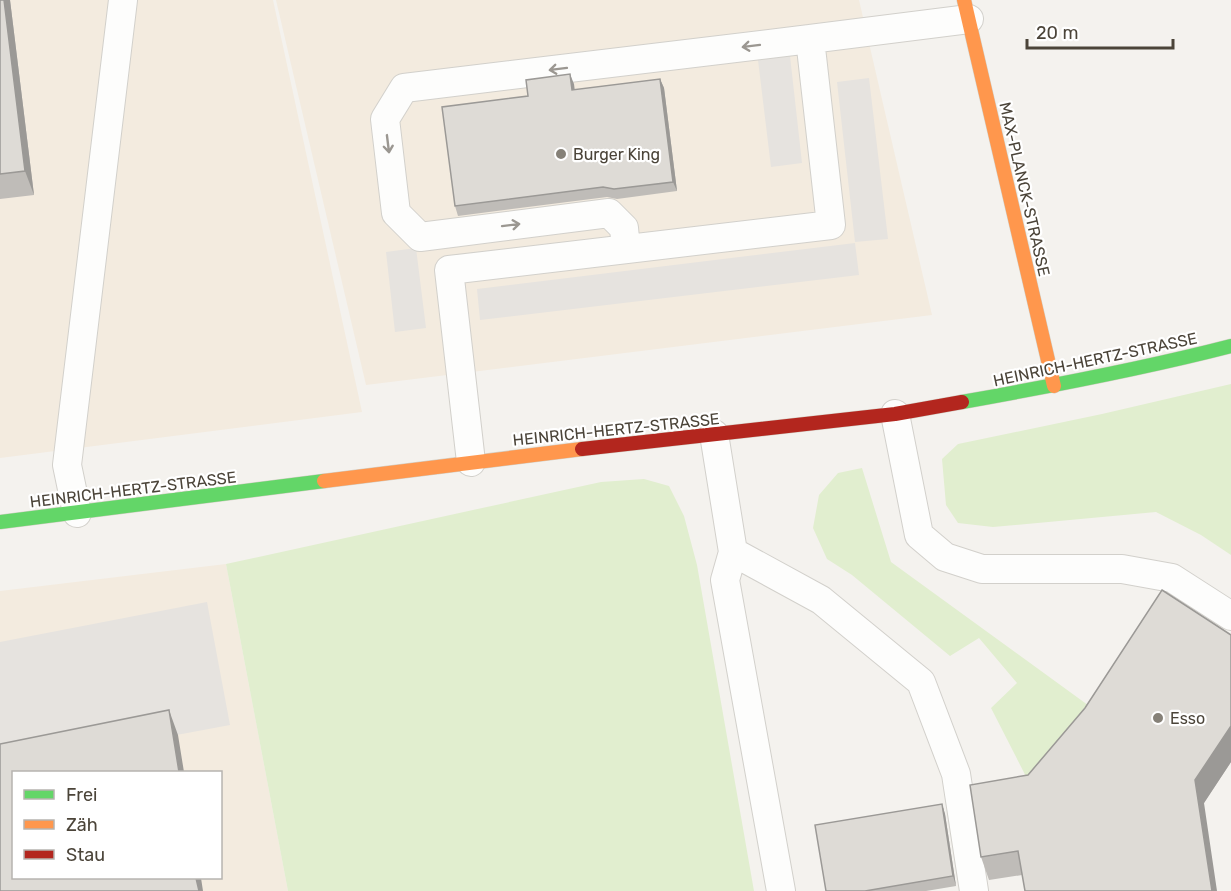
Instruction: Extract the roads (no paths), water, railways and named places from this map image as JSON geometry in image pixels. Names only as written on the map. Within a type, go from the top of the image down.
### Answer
[{"type":"street","name":"MAX-PLANCK-STRASSE","points":[[966,10],[1054,386]]},
{"type":"street","name":"HEINRICH-HERTZ-STRASSE","points":[[0,522],[471,462],[895,414],[1054,386],[1173,361],[1231,346]]},
{"type":"lane","points":[[77,513],[67,465],[123,0]]},
{"type":"lane","points":[[626,249],[624,228],[609,213],[420,237],[396,213],[385,119],[404,88],[810,39],[966,10]]},
{"type":"lane","points":[[471,462],[449,270],[831,225],[810,39]]},
{"type":"lane","points":[[895,414],[919,535],[945,556],[982,569],[1122,569],[1172,578],[1231,616]]},
{"type":"lane","points":[[714,434],[734,552],[724,580],[781,891]]},
{"type":"lane","points":[[734,552],[821,600],[921,681],[956,774],[974,891]]},
{"type":"place","name":"Burger King","points":[[561,154]]},
{"type":"place","name":"Esso","points":[[1158,718]]}]
